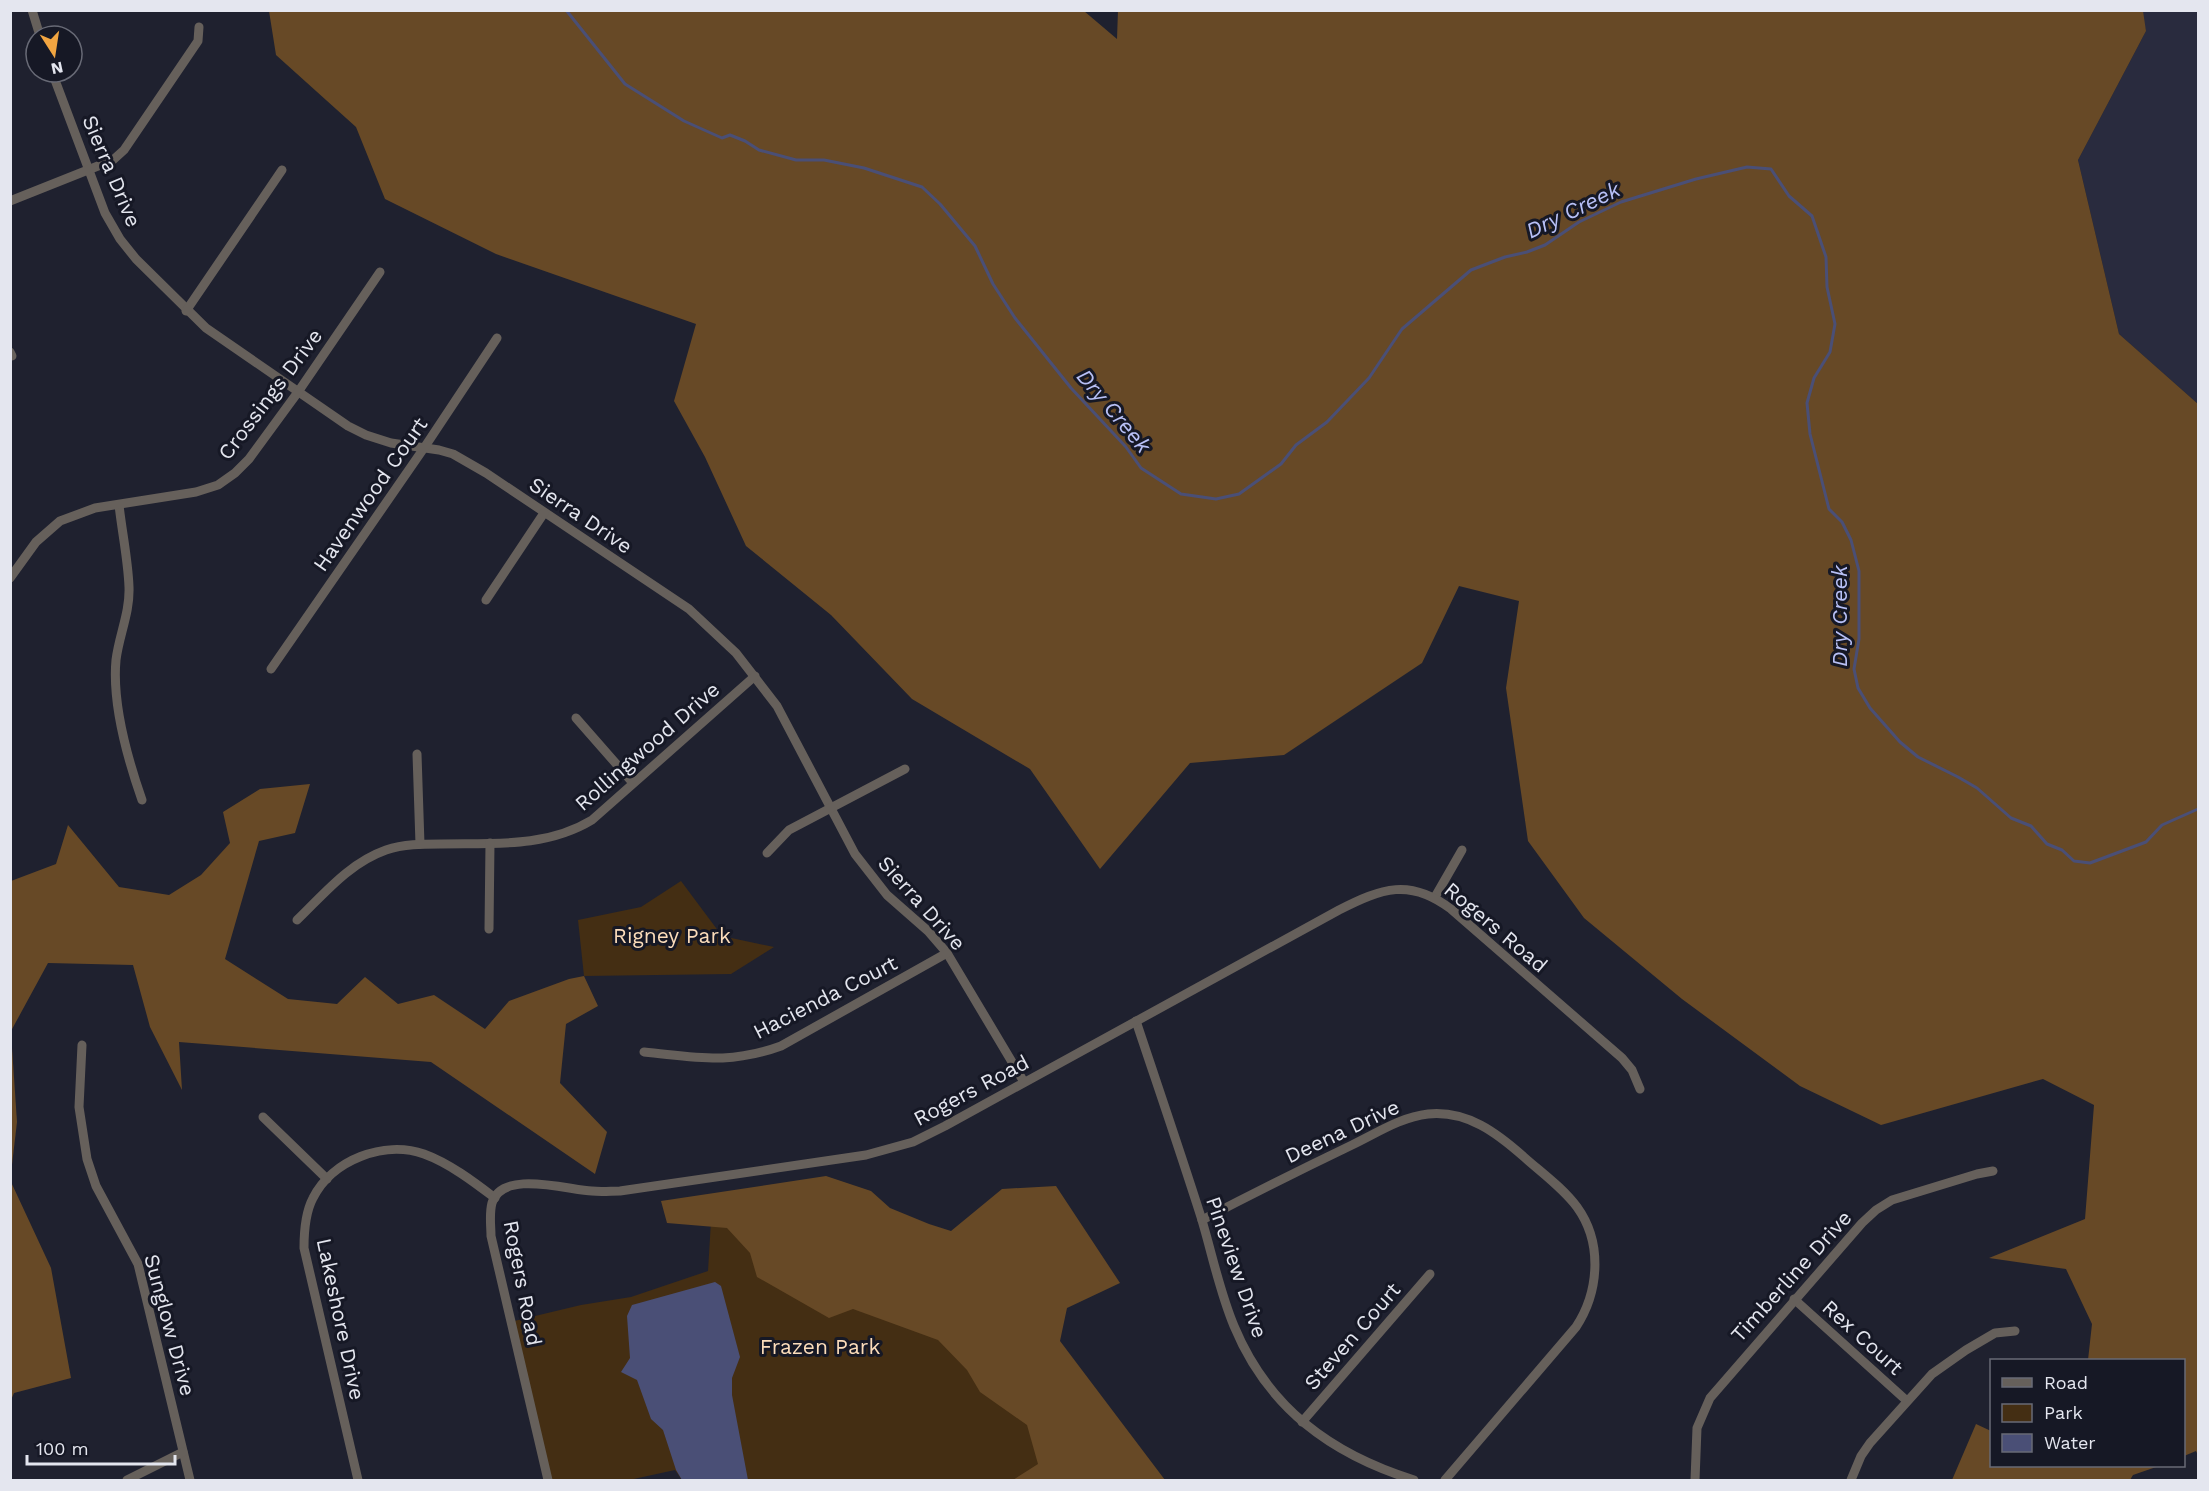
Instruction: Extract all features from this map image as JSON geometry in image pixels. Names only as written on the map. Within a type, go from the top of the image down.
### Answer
[{"type":"street","points":[[10,201],[114,160],[124,150],[198,41],[199,27]]},
{"type":"street","name":"Sierra Drive","points":[[57,84],[105,213],[120,239],[136,259],[206,328],[298,392],[366,435],[391,444],[439,450],[464,460],[688,609],[736,653],[777,706],[855,854],[874,881],[928,931],[947,953],[1024,1083]]},
{"type":"street","points":[[186,310],[282,170]]},
{"type":"street","name":"Crossings Drive","points":[[10,578],[36,542],[60,521],[81,511],[196,492],[218,485],[236,473],[249,459],[298,392],[380,272]]},
{"type":"street","name":"Havenwood Court","points":[[271,669],[497,338]]},
{"type":"street","points":[[119,505],[129,586],[126,617],[117,657],[116,684],[127,752],[142,801]]},
{"type":"street","points":[[486,600],[544,513]]},
{"type":"street","name":"Rollingwood Drive","points":[[297,920],[344,874],[362,861],[392,848],[420,844],[533,842],[580,828],[592,820],[755,676]]},
{"type":"street","points":[[576,718],[633,783]]},
{"type":"street","points":[[417,754],[420,844]]},
{"type":"street","points":[[767,853],[789,830],[905,770]]},
{"type":"street","points":[[489,928],[490,843]]},
{"type":"street","points":[[1435,897],[1462,850]]},
{"type":"street","name":"Rogers Road","points":[[548,1480],[493,1247],[490,1223],[492,1203],[495,1197],[505,1189],[528,1183],[592,1191],[620,1191],[866,1155],[914,1142],[1361,899],[1405,889],[1435,897],[1622,1058],[1632,1070],[1640,1089]]},
{"type":"street","name":"Hacienda Court","points":[[644,1052],[727,1059],[764,1052],[780,1046],[947,953]]},
{"type":"street","name":"Pineview Drive","points":[[1136,1022],[1202,1220],[1222,1294],[1242,1345],[1268,1386],[1302,1422],[1337,1448],[1366,1463],[1414,1480]]},
{"type":"street","name":"Sunglow Drive","points":[[82,1045],[79,1107],[87,1159],[96,1186],[138,1264],[190,1480]]},
{"type":"street","name":"Deena Drive","points":[[1202,1220],[1394,1124],[1429,1114],[1461,1117],[1490,1129],[1560,1189],[1578,1208],[1593,1245],[1596,1266],[1588,1305],[1576,1327],[1445,1480]]},
{"type":"street","points":[[263,1117],[327,1179]]},
{"type":"street","name":"Lakeshore Drive","points":[[358,1480],[304,1248],[309,1205],[334,1172],[354,1159],[380,1150],[405,1150],[424,1154],[444,1164],[495,1197]]},
{"type":"street","name":"Timberline Drive","points":[[1695,1480],[1697,1428],[1710,1398],[1794,1299],[1876,1210],[1892,1200],[1993,1171]]},
{"type":"street","name":"Steven Court","points":[[1302,1422],[1430,1274]]},
{"type":"street","name":"Rex Court","points":[[1794,1299],[1907,1401]]},
{"type":"street","points":[[1851,1480],[1866,1450],[1932,1374],[1995,1333],[2015,1331]]},
{"type":"street","points":[[127,1480],[183,1452]]},
{"type":"shaded area","points":[[1118,10],[2143,11],[2146,31],[2078,160],[2119,334],[2198,404],[2198,1455],[2196,1451],[2185,1456],[2185,1359],[2088,1359],[2092,1324],[2066,1269],[1989,1258],[2085,1219],[2094,1105],[2043,1079],[1881,1125],[1800,1086],[1682,999],[1584,918],[1528,841],[1506,688],[1519,601],[1459,586],[1422,663],[1284,755],[1190,763],[1100,869],[1030,769],[912,699],[831,615],[746,546],[705,457],[674,401],[696,324],[496,254],[385,199],[356,127],[276,55],[269,11],[1084,11],[1117,39]]},
{"type":"shaded area","points":[[2141,11],[2198,11],[2198,404],[2119,334],[2078,160],[2146,31]]},
{"type":"shaded area","points":[[310,784],[295,833],[259,841],[225,959],[288,999],[337,1004],[365,977],[398,1004],[434,995],[485,1029],[509,1001],[569,979],[584,976],[598,1006],[566,1024],[560,1083],[607,1132],[595,1174],[431,1062],[179,1042],[182,1090],[150,1027],[133,965],[48,963],[11,1031],[11,881],[56,864],[68,825],[119,887],[169,895],[201,875],[230,843],[223,812],[260,789]]},
{"type":"shaded area","points":[[11,1033],[17,1122],[10,1173]]},
{"type":"shaded area","points":[[826,1176],[871,1191],[890,1208],[951,1231],[1002,1189],[1056,1186],[1120,1283],[1067,1308],[1060,1341],[1165,1480],[1013,1480],[1038,1464],[1027,1425],[980,1392],[967,1370],[938,1340],[853,1309],[829,1318],[757,1277],[750,1253],[727,1228],[667,1223],[661,1201]]},
{"type":"shaded area","points":[[11,1182],[51,1268],[71,1378],[14,1393],[11,1400]]},
{"type":"shaded area","points":[[1976,1424],[1990,1431],[1990,1467],[2156,1467],[2133,1475],[2130,1480],[1952,1480]]},
{"type":"green space","name":"Rigney Park","points":[[681,881],[722,936],[774,947],[731,974],[584,976],[578,920],[641,907]]},
{"type":"green space","name":"Frazen Park","points":[[854,1208],[1165,1480],[682,1480],[675,1470],[629,1480],[548,1480],[510,1322],[581,1305],[631,1297],[708,1271],[711,1221]]},
{"type":"water","points":[[715,1282],[721,1286],[740,1357],[732,1378],[732,1395],[748,1480],[682,1480],[676,1470],[663,1430],[651,1419],[637,1380],[621,1372],[630,1358],[627,1316],[632,1305]]},
{"type":"waterway","name":"Dry Creek","points":[[566,10],[625,84],[684,121],[722,138],[730,135],[759,150],[796,160],[824,160],[864,168],[922,187],[940,204],[975,246],[993,284],[1015,318],[1071,388],[1126,447],[1141,468],[1181,494],[1216,499],[1239,494],[1281,464],[1296,445],[1327,422],[1369,378],[1402,329],[1471,270],[1545,245],[1579,222],[1621,202],[1696,179],[1747,167],[1771,169],[1789,196],[1812,216],[1826,257],[1827,287],[1835,324],[1830,352],[1814,378],[1807,403],[1810,434],[1829,509],[1842,522],[1851,540],[1859,571],[1859,639],[1854,669],[1858,688],[1870,708],[1900,742],[1918,757],[1977,788],[2011,818],[2031,826],[2047,844],[2062,850],[2074,861],[2090,863],[2146,842],[2162,825],[2198,809]]}]
